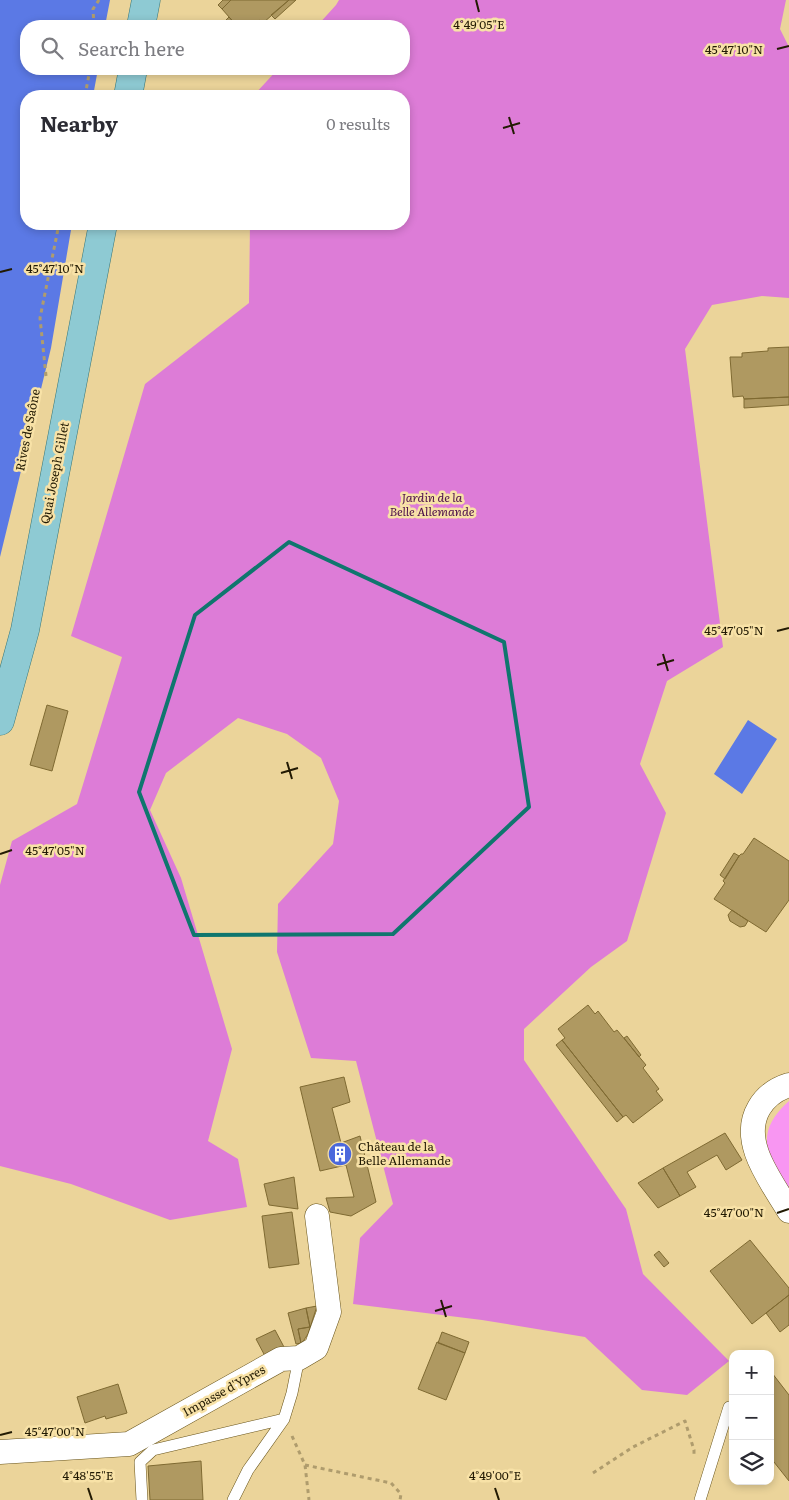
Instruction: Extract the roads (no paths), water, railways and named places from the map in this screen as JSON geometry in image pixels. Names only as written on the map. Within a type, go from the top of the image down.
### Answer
[{"type":"main road","points":[[143,20],[146,0]]},
{"type":"main road","points":[[129,90],[132,75]]},
{"type":"main road","name":"Quai Joseph Gillet","points":[[0,721],[25,630],[102,230]]},
{"type":"street","points":[[789,1085],[770,1095],[761,1105],[754,1119],[752,1138],[760,1162],[789,1210]]},
{"type":"street","name":"Impasse d'Ypres","points":[[0,1452],[129,1444],[281,1359],[298,1358],[316,1348],[329,1312],[317,1216]]},
{"type":"lane","points":[[233,1500],[248,1470],[284,1419],[292,1393],[298,1358]]},
{"type":"lane","points":[[700,1500],[729,1407]]},
{"type":"lane","points":[[142,1500],[140,1462],[153,1450],[284,1419]]},
{"type":"water","points":[[0,0],[110,0],[106,20],[20,20],[20,75],[97,75],[94,90],[20,90],[20,230],[71,230],[51,348],[0,557]]},
{"type":"water","points":[[748,720],[777,739],[742,794],[714,774]]},
{"type":"place","name":"Château de la Belle Allemande","points":[[340,1154]]},
{"type":"park label","name":"Jardin de la Belle Allemande","points":[[432,505]]}]
